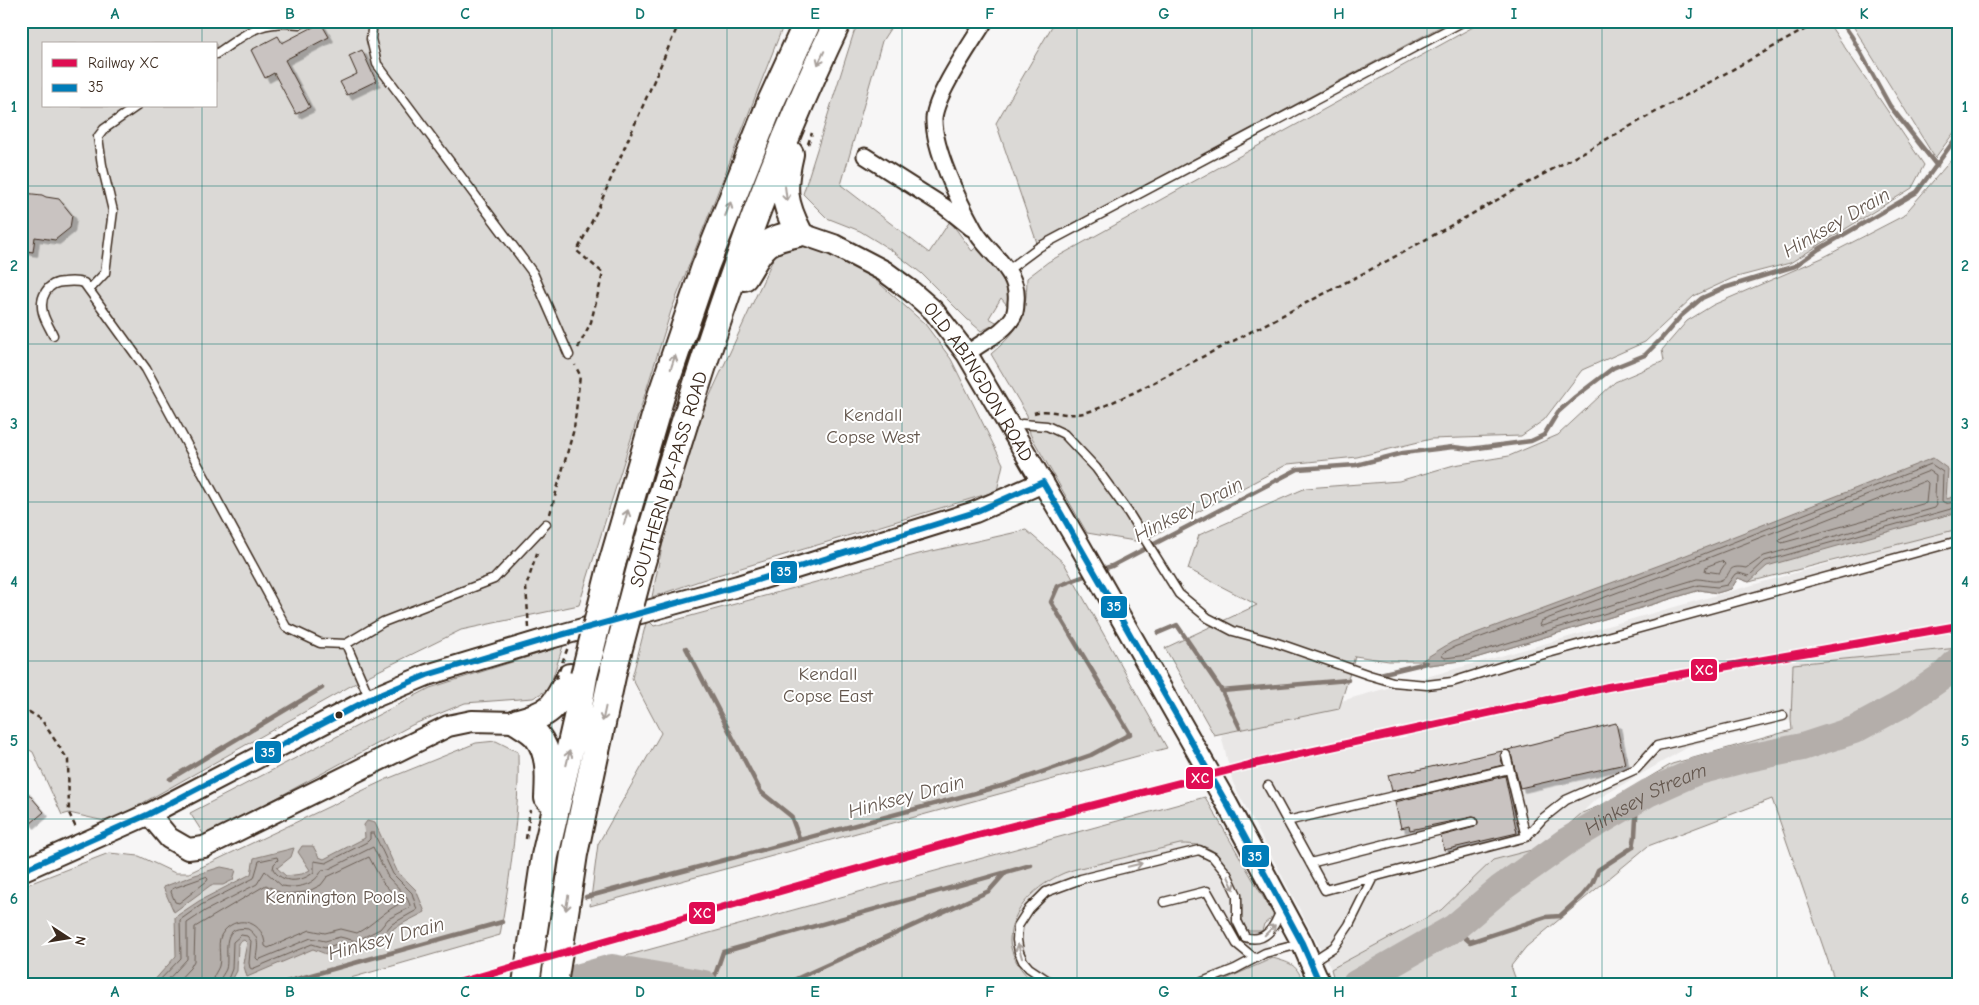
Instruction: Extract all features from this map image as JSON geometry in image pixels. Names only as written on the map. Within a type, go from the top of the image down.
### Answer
[{"type":"highway","name":"SOUTHERN BY-PASS ROAD","points":[[526,984],[535,850],[576,718],[577,676],[600,611],[662,396],[705,267],[770,104],[808,21]]},
{"type":"highway","name":"SOUTHERN BY-PASS ROAD","points":[[554,984],[574,854],[614,667],[642,565],[716,323],[756,210],[804,95],[838,21]]},
{"type":"highway","points":[[716,323],[764,245],[780,237],[800,233],[789,212],[784,179],[804,95]]},
{"type":"highway","points":[[518,722],[550,711],[577,676]]},
{"type":"highway","points":[[518,722],[536,734],[545,748],[549,771],[535,850]]},
{"type":"street","points":[[974,231],[938,149],[934,118],[940,97],[985,21]]},
{"type":"street","points":[[865,156],[945,207],[974,231],[1008,270],[1017,296],[1015,314],[1004,329],[978,344],[967,354]]},
{"type":"street","name":"OLD ABINGDON ROAD","points":[[800,233],[834,245],[884,272],[911,291],[934,311],[967,354],[1188,734],[1281,903],[1316,973]]},
{"type":"street","points":[[21,871],[149,814],[370,699],[427,675],[738,586],[965,515],[1043,482]]},
{"type":"street","points":[[149,814],[169,838],[188,849],[204,847],[448,726],[472,720],[518,722]]},
{"type":"lane","points":[[218,53],[254,28],[272,23],[300,24],[303,21]]},
{"type":"lane","points":[[373,21],[370,40],[377,64],[533,273],[571,357]]},
{"type":"lane","points":[[1008,270],[1039,247],[1464,21]]},
{"type":"lane","points":[[89,290],[105,273],[113,211],[102,165],[98,137],[104,129],[135,108]]},
{"type":"lane","points":[[54,335],[43,314],[42,304],[48,286],[54,282],[79,281],[84,283],[146,369],[286,627],[320,643],[346,644],[383,622],[494,579],[546,524]]},
{"type":"lane","points":[[1008,426],[1022,424],[1046,426],[1064,434],[1096,468],[1128,512],[1142,538],[1179,594],[1208,618],[1233,631],[1277,643],[1392,682],[1427,685],[1452,682],[1519,661],[1958,541]]},
{"type":"lane","points":[[346,644],[370,699]]},
{"type":"lane","points":[[1268,786],[1325,890],[1526,837],[1542,819],[1566,800],[1636,769],[1657,746],[1783,716]]},
{"type":"lane","points":[[1506,756],[1526,837]]},
{"type":"lane","points":[[1287,821],[1509,769]]},
{"type":"lane","points":[[1310,863],[1473,822]]},
{"type":"lane","points":[[1053,984],[1029,968],[1023,961],[1017,940],[1018,926],[1029,909],[1046,892],[1082,879],[1198,850],[1213,857],[1227,874],[1237,895],[1237,921],[1245,937],[1252,939],[1264,936],[1275,926],[1281,903]]},
{"type":"lane","points":[[1316,973],[1350,925],[1373,877]]},
{"type":"lane","points":[[1164,902],[1207,891],[1237,944],[1254,958]]},
{"type":"lane","points":[[1237,944],[1245,937]]},
{"type":"lane","points":[[1197,984],[1235,969],[1265,953],[1302,943]]},
{"type":"path","points":[[531,644],[526,587],[574,429],[580,375],[571,357],[591,322],[603,273],[577,250],[596,213],[680,21]]},
{"type":"path","points":[[1008,426],[1027,414],[1042,410],[1075,415],[1091,411],[1133,393],[1387,260],[1820,21]]},
{"type":"path","points":[[808,146],[814,127]]},
{"type":"path","points":[[21,707],[41,719],[68,760],[69,813],[83,844]]},
{"type":"path","points":[[530,808],[535,850]]},
{"type":"shaded area","points":[[1958,529],[1958,648],[1793,664],[1791,720],[1690,746],[1594,801],[1548,846],[1493,860],[1441,910],[1331,969],[1233,783],[1221,735],[1937,533]]},
{"type":"shaded area","points":[[1180,844],[1198,844],[1216,852],[1241,892],[1241,921],[1244,927],[1249,931],[1262,931],[1273,958],[1215,984],[1038,984],[1020,968],[1010,946],[1010,930],[1015,916],[1033,893],[1044,884],[1065,872]]},
{"type":"green space","points":[[21,21],[785,21],[671,311],[579,605],[461,630],[370,675],[109,822],[69,813],[62,815],[33,752],[21,745]]},
{"type":"green space","points":[[861,21],[895,21],[882,41],[841,185],[929,253],[950,221],[972,251],[981,243],[1001,272],[1008,296],[1007,305],[1001,298],[989,318],[998,323],[981,331],[921,273],[891,250],[860,231],[827,218],[803,194],[854,32]]},
{"type":"green space","points":[[1055,21],[1451,21],[1037,243],[996,123]]},
{"type":"green space","points":[[1469,21],[1827,21],[1924,165],[1912,188],[1790,263],[1733,278],[1694,296],[1645,342],[1582,370],[1544,420],[1521,436],[1431,439],[1357,457],[1288,464],[1141,542],[1087,533],[1030,434],[1027,415],[991,354],[1009,337],[1020,321],[1025,303],[1027,278],[1048,262],[1473,27]]},
{"type":"green space","points":[[1850,21],[1958,21],[1958,127],[1935,158]]},
{"type":"green space","points":[[1958,152],[1958,529],[1749,582],[1738,578],[1731,589],[1717,593],[1700,590],[1469,660],[1429,665],[1421,661],[1389,661],[1355,656],[1339,709],[1214,735],[1165,648],[1257,605],[1188,569],[1199,535],[1306,488],[1399,481],[1454,465],[1509,456],[1558,435],[1615,382],[1664,361],[1662,350],[1687,321],[1713,305],[1822,258],[1903,216]]},
{"type":"green space","name":"Kendall Copse West","points":[[801,243],[815,246],[861,267],[925,324],[951,359],[1003,464],[997,491],[711,577],[652,597],[663,542],[700,417],[775,255],[785,246]]},
{"type":"green space","name":"Kendall Copse East","points":[[1026,530],[1064,563],[1167,748],[590,906],[598,844],[661,733],[632,678],[647,619],[654,626],[919,554]]},
{"type":"green space","points":[[563,646],[549,689],[533,698],[465,703],[412,725],[232,822],[204,835],[190,813],[430,688]]},
{"type":"green space","points":[[1958,648],[1958,984],[1836,984],[1772,799],[1648,846],[1526,947],[1511,966],[1517,983],[1335,984],[1331,969],[1441,910],[1493,860],[1543,847],[1582,813],[1602,805],[1672,764],[1792,730],[1793,664]]},
{"type":"green space","name":"Kennington Pools","points":[[496,741],[518,752],[516,821],[500,935],[330,984],[21,984],[21,887],[109,853],[139,856],[175,873],[189,873],[387,779],[476,743]]},
{"type":"green space","points":[[1205,797],[1274,916],[1264,924],[1262,931],[1249,931],[1245,927],[1242,919],[1240,891],[1218,855],[1207,848],[1191,844],[1180,844],[1078,868],[1054,878],[1035,891],[1020,909],[1015,919],[1011,929],[1010,941],[1015,960],[1027,976],[1038,984],[579,984],[582,968]]},
{"type":"green space","points":[[1273,958],[1293,966],[1299,972],[1304,984],[1215,984]]},
{"type":"water","points":[[1933,458],[1948,469],[1946,499],[1958,491],[1958,512],[1767,566],[1749,582],[1738,578],[1731,589],[1717,593],[1700,590],[1469,660],[1429,665],[1421,661],[1452,642],[1676,559]]},
{"type":"water","points":[[367,821],[375,823],[397,871],[416,890],[425,912],[394,928],[388,937],[355,953],[339,948],[326,954],[313,949],[247,977],[243,963],[247,943],[244,940],[238,943],[237,971],[230,984],[151,984],[176,956],[175,917],[199,901],[251,874],[254,858],[294,848],[291,857],[277,868],[286,876],[302,874],[310,870],[298,852],[302,846],[313,846],[319,857],[324,859],[365,838],[364,825]]},
{"type":"water","points":[[221,867],[236,870],[233,880],[223,885],[211,885],[174,912],[163,887]]},
{"type":"building","points":[[321,23],[329,37],[285,60],[310,107],[296,114],[274,73],[265,78],[251,50],[278,36],[282,43]]},
{"type":"building","points":[[362,50],[376,81],[347,95],[340,82],[357,74],[349,56]]},
{"type":"building","points":[[24,193],[59,199],[72,215],[70,228],[55,240],[35,237],[33,252],[21,250],[21,197],[23,198]]},
{"type":"building","points":[[1616,723],[1625,764],[1520,788],[1511,754],[1508,750]]},
{"type":"building","points":[[1502,751],[1500,756],[1503,765],[1392,791],[1388,775]]},
{"type":"building","points":[[1505,776],[1517,833],[1444,850],[1441,836],[1475,827],[1478,823],[1477,818],[1472,817],[1410,830],[1409,826],[1401,828],[1395,802]]},
{"type":"building","points":[[21,785],[44,812],[30,824],[21,813]]},
{"type":"waterway","points":[[1841,21],[1852,37],[1890,106],[1937,166]]},
{"type":"waterway","name":"Hinksey Drain","points":[[1099,570],[1112,566],[1298,469],[1356,465],[1403,453],[1453,447],[1470,449],[1531,441],[1544,435],[1558,412],[1575,397],[1613,368],[1645,355],[1681,316],[1702,298],[1724,288],[1795,266],[1819,249],[1917,192],[1958,135]]},
{"type":"waterway","name":"Hinksey Drain","points":[[586,897],[1005,785],[1091,755],[1130,734],[1051,602],[1058,586],[1090,574]]},
{"type":"waterway","points":[[1158,633],[1177,625],[1222,691],[1348,680]]},
{"type":"waterway","points":[[686,648],[761,792],[791,816],[800,840]]},
{"type":"waterway","name":"Hinksey Stream","points":[[1356,984],[1454,928],[1500,889],[1567,841],[1648,793],[1695,772],[1744,759],[1802,747],[1854,730],[1904,703],[1944,675],[1958,661]]},
{"type":"waterway","points":[[1380,674],[1426,663]]},
{"type":"waterway","points":[[170,779],[322,688]]},
{"type":"waterway","points":[[1222,691],[1240,728]]},
{"type":"waterway","points":[[1454,928],[1470,942],[1546,917],[1560,916],[1592,884],[1598,870],[1633,847],[1637,800]]},
{"type":"waterway","points":[[712,984],[723,952],[1031,865]]},
{"type":"waterway","points":[[785,984],[989,891],[1005,873]]},
{"type":"waterway","name":"Hinksey Drain","points":[[279,984],[502,922]]},
{"type":"waterway","name":"Hinksey Stream","points":[[556,984],[612,968],[704,984]]},
{"type":"rail line","name":"XC","points":[[454,984],[966,838],[1249,765],[1608,687],[1958,626]]},
{"type":"transit line","name":"35","points":[[1043,482],[1227,804],[1302,943],[1320,984]]},
{"type":"transit line","name":"35","points":[[21,871],[149,814],[370,699],[427,675],[550,638],[738,586],[975,512],[1043,482]]}]
